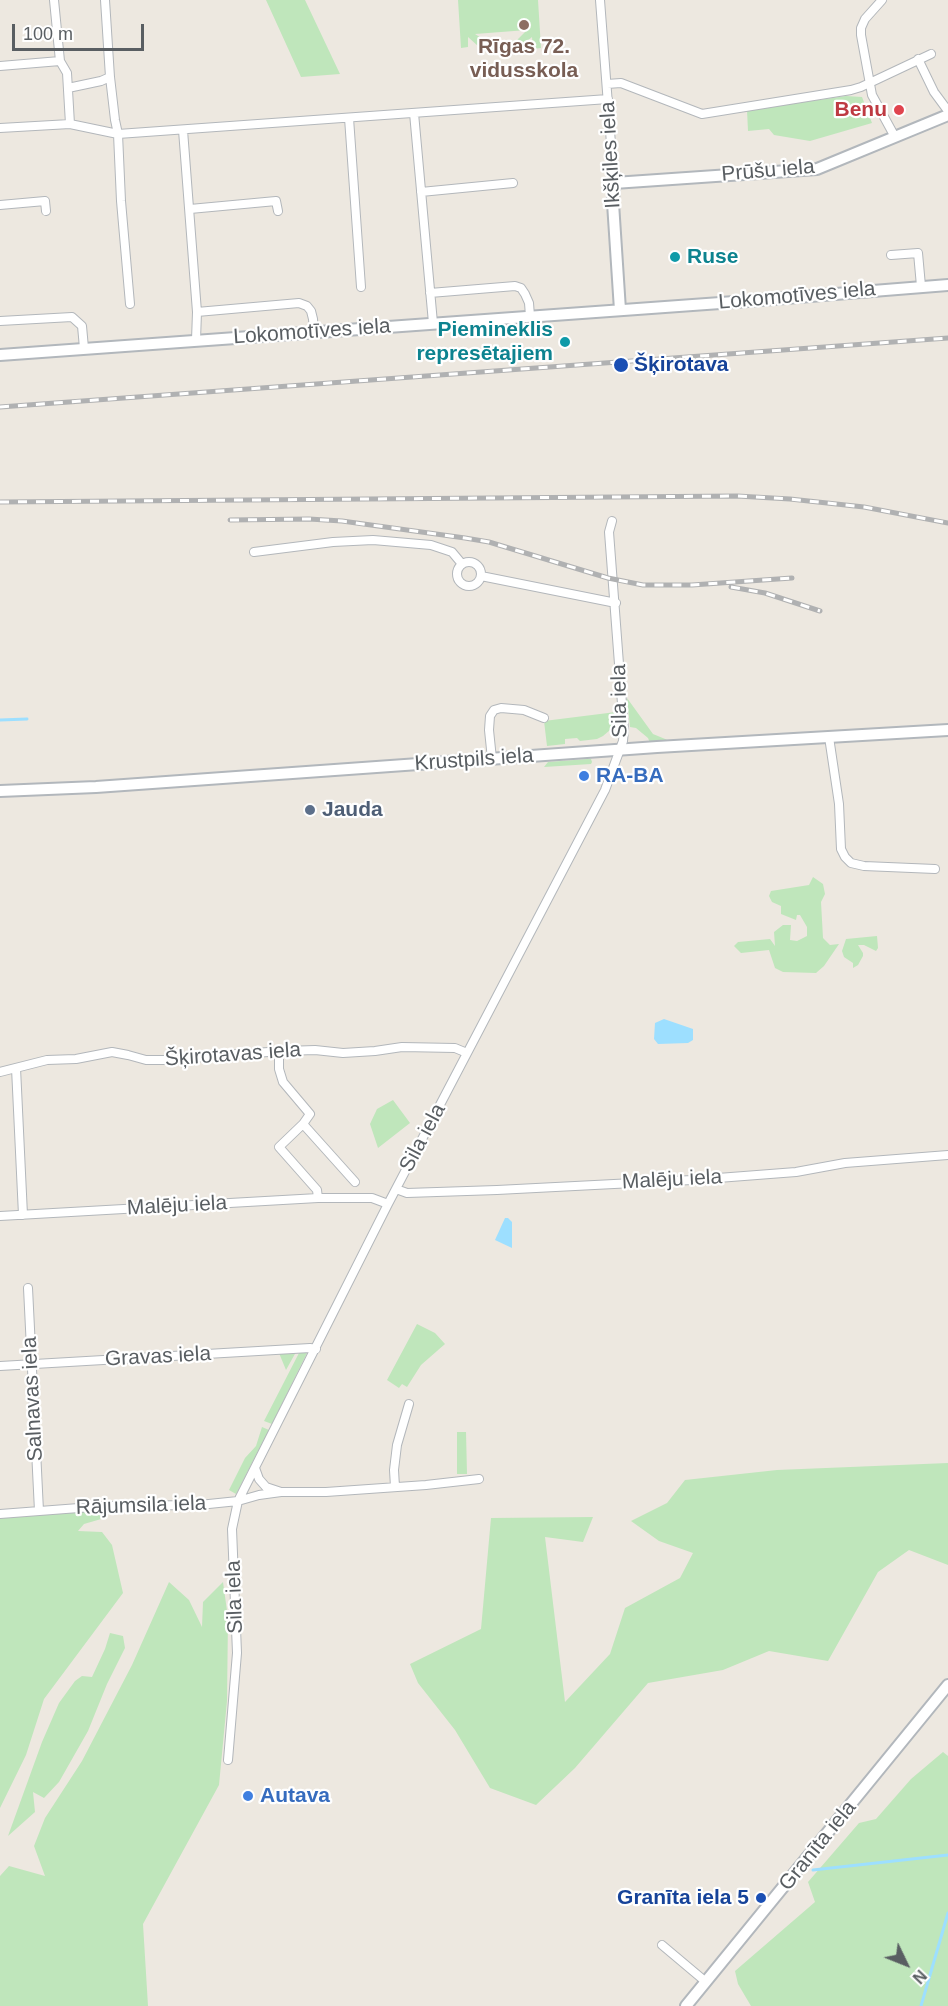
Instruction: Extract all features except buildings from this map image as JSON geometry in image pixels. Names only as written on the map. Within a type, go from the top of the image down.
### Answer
[{"type":"street","points":[[54,0],[60,60],[67,73],[70,124]]},
{"type":"street","points":[[105,0],[110,77],[118,134],[130,304]]},
{"type":"street","name":"Ikšķiles iela","points":[[600,0],[614,183],[613,203],[620,310]]},
{"type":"street","points":[[882,0],[861,28],[872,94],[895,137]]},
{"type":"street","points":[[607,84],[621,83],[702,114],[851,90],[931,54]]},
{"type":"street","points":[[918,59],[934,92],[948,113]]},
{"type":"street","points":[[0,66],[60,60]]},
{"type":"street","points":[[68,88],[110,77]]},
{"type":"street","points":[[0,128],[70,124],[118,134],[608,99]]},
{"type":"street","points":[[414,113],[433,323]]},
{"type":"street","name":"Prūšu iela","points":[[614,183],[817,169],[948,113]]},
{"type":"street","points":[[349,118],[364,284]]},
{"type":"street","points":[[183,130],[197,312],[196,340]]},
{"type":"street","points":[[421,192],[513,183]]},
{"type":"street","points":[[0,205],[45,201],[46,211]]},
{"type":"street","points":[[190,209],[276,201],[278,211]]},
{"type":"street","points":[[891,255],[918,253],[921,286]]},
{"type":"street","name":"Lokomotīves iela","points":[[0,355],[948,285]]},
{"type":"street","points":[[430,293],[515,286],[525,294],[529,303],[530,316]]},
{"type":"street","points":[[197,312],[299,303],[307,306],[311,311],[314,319],[314,332]]},
{"type":"street","points":[[0,321],[72,316],[82,326],[84,348]]},
{"type":"street","name":"Sila iela","points":[[228,1760],[237,1653],[232,1529],[238,1501],[388,1204],[605,789],[620,751],[624,730],[609,532],[612,521]]},
{"type":"street","points":[[254,552],[333,542],[373,540],[431,545],[449,550],[462,564]]},
{"type":"street","points":[[470,562],[477,565],[481,576],[472,585],[462,583],[458,572],[462,564],[470,562]]},
{"type":"street","points":[[481,576],[616,603]]},
{"type":"street","points":[[492,759],[490,716],[495,710],[501,708],[524,710],[544,718]]},
{"type":"street","name":"Krustpils iela","points":[[0,791],[96,787],[948,730]]},
{"type":"street","points":[[829,737],[839,804],[842,849],[845,857],[851,863],[864,866],[935,869]]},
{"type":"street","name":"Šķirotavas iela","points":[[0,1072],[47,1060],[76,1059],[112,1052],[146,1060],[175,1060],[279,1051],[315,1050],[344,1053],[402,1047],[455,1047],[467,1053]]},
{"type":"street","points":[[279,1051],[279,1069],[283,1082],[310,1114],[279,1147],[317,1190],[318,1198]]},
{"type":"street","points":[[16,1068],[22,1215]]},
{"type":"street","points":[[303,1124],[355,1182]]},
{"type":"street","name":"Malēju iela","points":[[396,1189],[407,1193],[692,1180],[796,1172],[845,1163],[948,1155]]},
{"type":"street","name":"Malēju iela","points":[[0,1216],[318,1198],[372,1198],[388,1204]]},
{"type":"street","name":"Salnavas iela","points":[[28,1288],[39,1511]]},
{"type":"street","name":"Gravas iela","points":[[0,1366],[316,1349]]},
{"type":"street","points":[[395,1487],[394,1470],[397,1445],[409,1404]]},
{"type":"street","points":[[255,1468],[259,1479],[267,1487],[281,1492]]},
{"type":"street","name":"Rājumsila iela","points":[[0,1514],[105,1506],[199,1505],[238,1501],[281,1492],[326,1492],[479,1479]]},
{"type":"street","name":"Granīta iela","points":[[686,2006],[948,1685]]},
{"type":"street","points":[[662,1946],[706,1982]]},
{"type":"green space","points":[[266,0],[305,0],[340,74],[301,77]]},
{"type":"green space","points":[[458,0],[538,0],[541,48],[533,49],[532,37],[519,48],[498,52],[478,46],[468,37],[468,47],[461,48]],"holes":[[[527,30],[517,40],[503,44],[489,43],[475,34]]]},
{"type":"green space","points":[[846,96],[862,97],[872,123],[810,141],[774,135],[769,129],[748,131],[747,110]]},
{"type":"green space","points":[[627,698],[653,734],[670,741],[650,743],[648,738],[636,728],[630,727]]},
{"type":"green space","points":[[616,712],[616,725],[597,739],[580,741],[577,738],[565,739],[565,744],[547,746],[544,721]]},
{"type":"green space","points":[[591,759],[591,764],[544,767],[548,762]]},
{"type":"green space","points":[[813,877],[823,884],[825,894],[821,902],[823,938],[830,945],[839,944],[824,966],[816,973],[783,972],[775,968],[769,950],[741,953],[734,946],[738,942],[770,939],[775,946],[774,932],[783,925],[791,925],[790,940],[797,941],[807,936],[807,927],[800,915],[797,915],[796,920],[781,914],[781,906],[772,902],[769,896],[771,891],[809,885]]},
{"type":"green space","points":[[877,936],[876,951],[864,945],[858,945],[863,956],[858,965],[853,968],[853,963],[844,957],[842,951],[846,939]]},
{"type":"green space","points":[[393,1100],[410,1123],[378,1148],[370,1124],[377,1109]]},
{"type":"green space","points":[[417,1324],[435,1333],[445,1344],[421,1365],[407,1387],[402,1384],[399,1388],[387,1380]]},
{"type":"green space","points":[[296,1352],[286,1370],[279,1353]]},
{"type":"green space","points":[[299,1353],[307,1353],[272,1424],[264,1421]]},
{"type":"green space","points":[[262,1427],[269,1430],[236,1494],[229,1490],[245,1458],[256,1446]]},
{"type":"green space","points":[[457,1432],[466,1432],[467,1474],[457,1474]]},
{"type":"green space","points":[[948,1463],[948,1565],[909,1550],[878,1572],[828,1661],[769,1651],[723,1670],[648,1683],[575,1768],[536,1805],[490,1788],[455,1730],[418,1683],[410,1664],[481,1629],[491,1518],[593,1517],[583,1542],[545,1537],[565,1702],[610,1654],[625,1608],[680,1578],[693,1553],[659,1541],[631,1521],[667,1503],[685,1480],[777,1470]]},
{"type":"green space","points":[[105,1506],[108,1517],[84,1524],[78,1531],[102,1532],[112,1545],[123,1593],[44,1699],[26,1755],[0,1808],[0,1514]]},
{"type":"green space","points":[[169,1582],[189,1600],[202,1627],[203,1602],[223,1582],[228,1618],[227,1701],[219,1785],[143,1924],[148,2006],[0,2006],[0,1876],[9,1866],[45,1876],[34,1846],[45,1818],[82,1761],[132,1665]]},
{"type":"green space","points":[[110,1633],[123,1636],[125,1648],[88,1731],[59,1782],[44,1798],[33,1792],[35,1812],[8,1836],[42,1742],[59,1703],[75,1681],[82,1676],[92,1677]]},
{"type":"green space","points":[[943,1752],[948,1756],[948,2006],[751,2006],[738,1984],[735,1971],[815,1902],[808,1882],[859,1823],[876,1819],[911,1779]]},
{"type":"water","points":[[664,1019],[693,1029],[693,1040],[688,1043],[658,1044],[654,1039],[655,1023]]},
{"type":"water","points":[[505,1218],[512,1222],[512,1248],[495,1240]]},
{"type":"waterway","points":[[0,720],[27,719]]},
{"type":"waterway","points":[[813,1870],[948,1855]]},
{"type":"waterway","points":[[921,2006],[948,1913]]},
{"type":"railway","points":[[0,407],[948,338]]},
{"type":"railway","points":[[0,502],[737,496],[864,507],[948,523]]},
{"type":"railway","points":[[230,520],[342,521],[465,538],[489,542],[608,578],[643,585],[692,585],[792,578]]},
{"type":"railway","points":[[731,587],[765,593],[820,611]]},
{"type":"place","name":"Rīgas 72. vidusskola","points":[[524,25]]},
{"type":"place","name":"Benu","points":[[899,110]]},
{"type":"place","name":"Ruse","points":[[675,257]]},
{"type":"place","name":"Piemineklis represētajiem","points":[[565,342]]},
{"type":"place","name":"Šķirotava","points":[[621,365]]},
{"type":"place","name":"RA-BA","points":[[584,776]]},
{"type":"place","name":"Jauda","points":[[310,810]]},
{"type":"place","name":"Autava","points":[[248,1796]]},
{"type":"place","name":"Granīta iela 5","points":[[761,1898]]}]
